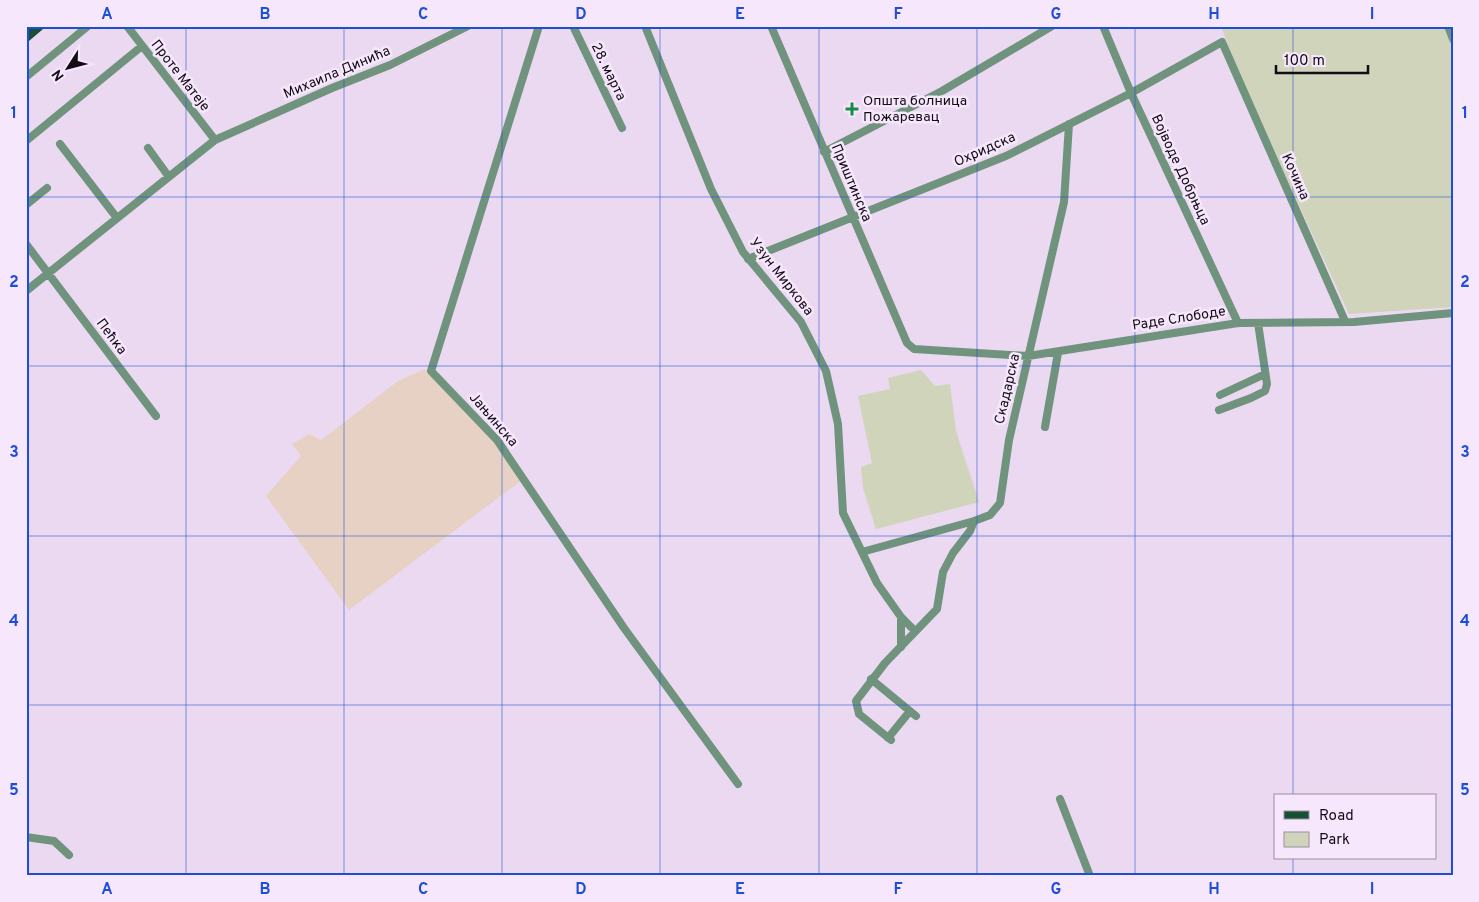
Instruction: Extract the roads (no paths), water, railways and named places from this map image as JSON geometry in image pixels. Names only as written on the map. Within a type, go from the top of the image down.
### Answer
[{"type":"main road","points":[[27,34],[39,26]]},
{"type":"street","points":[[26,77],[88,26]]},
{"type":"street","name":"Проте Матеје","points":[[127,26],[215,140]]},
{"type":"street","name":"Михаила Динића","points":[[215,140],[332,88],[390,65],[468,26]]},
{"type":"street","name":"Јањинска","points":[[539,26],[431,371],[497,440],[644,658],[738,784]]},
{"type":"street","name":"28. марта","points":[[573,26],[622,128]]},
{"type":"street","name":"Узун Миркова","points":[[645,26],[710,189],[748,260],[801,322],[826,371],[838,424],[843,513],[877,583],[901,617],[915,631]]},
{"type":"street","name":"Приштинска","points":[[771,26],[852,217],[911,347]]},
{"type":"street","points":[[824,152],[942,91],[1052,26]]},
{"type":"street","name":"Војводе Добрњца","points":[[1103,26],[1130,93],[1238,323]]},
{"type":"street","points":[[1448,26],[1453,39]]},
{"type":"street","name":"Охридска","points":[[748,260],[1006,156],[1130,93],[1222,42]]},
{"type":"street","name":"Кочина","points":[[1222,42],[1346,321]]},
{"type":"street","points":[[26,141],[142,46]]},
{"type":"street","name":"Скадарска","points":[[871,679],[913,714],[890,739],[859,714],[856,708],[856,701],[871,679],[937,609],[943,572],[953,553],[970,531],[974,521],[990,515],[1000,503],[1009,440],[1064,202],[1069,124]]},
{"type":"street","points":[[26,291],[215,140]]},
{"type":"street","points":[[60,144],[116,218]]},
{"type":"street","points":[[148,148],[169,177]]},
{"type":"street","points":[[26,205],[47,188]]},
{"type":"street","name":"Пећка","points":[[27,248],[156,416]]},
{"type":"street","name":"Раде Слободе","points":[[911,347],[1028,356],[1058,353],[1130,339],[1238,323],[1346,321],[1453,313]]},
{"type":"street","points":[[1219,410],[1265,391],[1267,384],[1258,323]]},
{"type":"street","points":[[1045,427],[1058,353]]},
{"type":"street","points":[[1220,395],[1265,374]]},
{"type":"street","points":[[862,552],[974,521]]},
{"type":"street","points":[[900,647],[901,617]]},
{"type":"street","points":[[1060,799],[1090,876]]},
{"type":"street","points":[[26,837],[54,841],[69,855]]},
{"type":"place","name":"Општа болница Пожаревац","points":[[852,109]]}]
